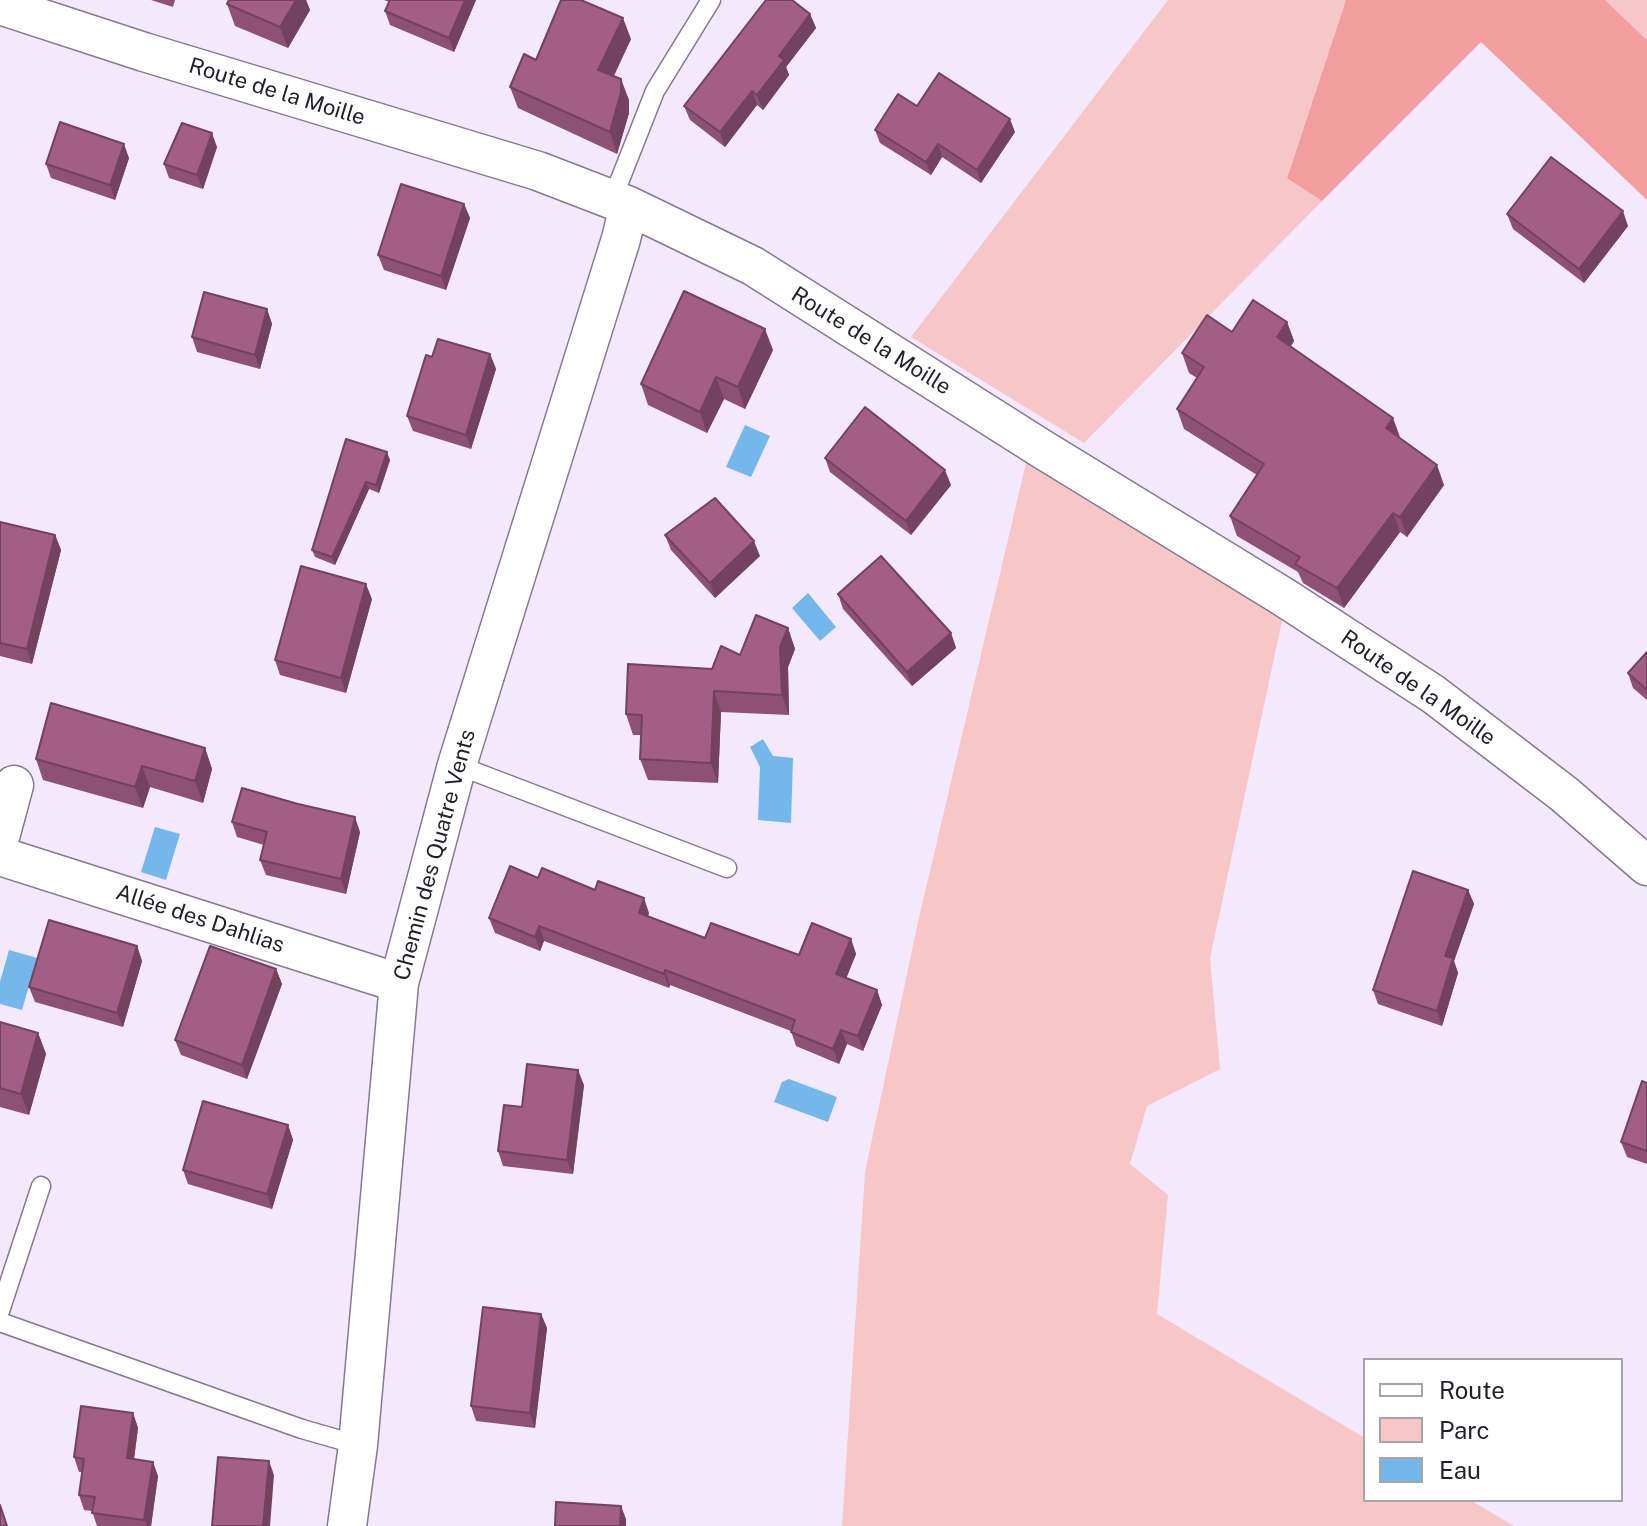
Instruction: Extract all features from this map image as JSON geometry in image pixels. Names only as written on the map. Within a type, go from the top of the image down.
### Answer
[{"type":"street","name":"Route de la Moille","points":[[0,5],[144,52],[538,171],[620,203],[753,266],[1282,596],[1433,694],[1564,794],[1647,866]]},
{"type":"street","name":"Chemin des Quatre Vents","points":[[347,1526],[358,1445],[399,983],[457,765],[617,254],[620,203]]},
{"type":"street","points":[[0,837],[14,785]]},
{"type":"street","name":"Allée des Dahlias","points":[[0,856],[399,983]]},
{"type":"lane","points":[[620,203],[655,91],[711,0]]},
{"type":"lane","points":[[457,765],[727,868]]},
{"type":"lane","points":[[0,1311],[41,1186]]},
{"type":"lane","points":[[0,1322],[302,1429],[358,1445]]},
{"type":"green space","points":[[1168,0],[1346,0],[1287,177],[1322,201],[1084,443],[911,337]]},
{"type":"green space","points":[[1605,0],[1647,0],[1647,40]]},
{"type":"green space","points":[[1026,463],[1283,616],[1210,958],[1220,1069],[1147,1106],[1130,1164],[1168,1195],[1157,1314],[1363,1437],[1363,1502],[1473,1502],[1514,1526],[842,1526],[865,1172],[918,922]]},
{"type":"shaded area","points":[[1346,0],[1605,0],[1647,40],[1647,200],[1481,42],[1322,201],[1287,178]]},
{"type":"water","points":[[745,425],[770,436],[751,477],[726,467]]},
{"type":"water","points":[[808,593],[836,627],[820,641],[792,608]]},
{"type":"water","points":[[763,739],[773,756],[793,758],[791,823],[758,820],[760,767],[750,747]]},
{"type":"water","points":[[155,827],[180,834],[166,880],[141,872]]},
{"type":"water","points":[[9,950],[37,958],[22,1010],[0,1004],[0,982]]},
{"type":"water","points":[[789,1079],[837,1097],[828,1122],[774,1102],[782,1082]]},
{"type":"building","points":[[229,0],[296,0],[280,27],[227,4]]},
{"type":"building","points":[[390,0],[465,0],[449,38],[385,11]]},
{"type":"building","points":[[561,0],[581,0],[623,18],[598,70],[621,79],[621,92],[610,132],[510,87],[524,54],[536,60]]},
{"type":"building","points":[[766,0],[792,0],[810,14],[779,56],[784,60],[757,95],[752,91],[720,132],[684,106]]},
{"type":"building","points":[[939,73],[1010,119],[977,170],[938,144],[926,162],[875,130],[898,94],[917,106]]},
{"type":"building","points":[[60,122],[124,144],[110,185],[46,164]]},
{"type":"building","points":[[182,123],[212,133],[197,175],[164,164]]},
{"type":"building","points":[[1551,157],[1623,211],[1579,269],[1507,214]]},
{"type":"building","points":[[401,184],[464,204],[441,276],[378,255]]},
{"type":"building","points":[[684,291],[765,329],[738,387],[716,377],[700,412],[641,384]]},
{"type":"building","points":[[204,292],[267,309],[255,355],[192,337]]},
{"type":"building","points":[[1253,300],[1287,322],[1277,337],[1393,418],[1386,428],[1437,465],[1400,517],[1393,513],[1337,588],[1295,564],[1300,557],[1230,516],[1264,464],[1177,409],[1204,367],[1182,353],[1207,315],[1232,332]]},
{"type":"building","points":[[438,339],[490,354],[466,435],[407,416],[426,355],[432,357]]},
{"type":"building","points":[[865,407],[945,470],[906,521],[825,458]]},
{"type":"building","points":[[346,439],[387,452],[376,485],[366,482],[332,557],[312,550]]},
{"type":"building","points":[[715,498],[754,541],[710,583],[665,535]]},
{"type":"building","points":[[0,522],[55,535],[27,649],[0,643]]},
{"type":"building","points":[[881,556],[951,633],[907,672],[838,594]]},
{"type":"building","points":[[301,566],[366,584],[341,678],[275,660]]},
{"type":"building","points":[[756,615],[788,628],[780,647],[782,695],[714,691],[711,763],[640,759],[642,715],[626,714],[628,664],[712,669],[721,646],[740,655]]},
{"type":"building","points":[[1647,652],[1647,690],[1628,673]]},
{"type":"building","points":[[51,703],[205,748],[195,781],[142,766],[135,787],[36,759]]},
{"type":"building","points":[[242,788],[355,817],[341,879],[260,860],[267,832],[232,822]]},
{"type":"building","points":[[510,866],[538,878],[542,868],[595,890],[598,881],[644,898],[639,913],[705,938],[711,923],[799,955],[812,923],[851,939],[836,974],[877,990],[858,1036],[841,1030],[833,1049],[791,1032],[795,1020],[665,970],[664,974],[539,926],[535,937],[489,918]]},
{"type":"building","points":[[1413,871],[1468,890],[1445,956],[1453,958],[1437,1011],[1373,990]]},
{"type":"building","points":[[49,920],[137,946],[117,1013],[29,987]]},
{"type":"building","points":[[210,946],[276,969],[242,1065],[175,1040]]},
{"type":"building","points":[[0,1022],[38,1033],[21,1094],[0,1088]]},
{"type":"building","points":[[527,1064],[578,1070],[567,1160],[498,1151],[504,1105],[522,1107]]},
{"type":"building","points":[[1642,1081],[1647,1083],[1647,1151],[1621,1142]]},
{"type":"building","points":[[203,1101],[288,1125],[267,1194],[183,1170]]},
{"type":"building","points":[[483,1307],[541,1314],[530,1413],[471,1406]]},
{"type":"building","points":[[81,1406],[133,1413],[127,1458],[153,1462],[144,1520],[92,1513],[95,1497],[79,1495],[84,1459],[74,1457]]},
{"type":"building","points":[[218,1457],[269,1461],[263,1526],[212,1526]]},
{"type":"building","points":[[556,1502],[621,1506],[620,1526],[555,1526]]},
{"type":"building","points":[[0,1505],[7,1526],[0,1526]]}]
